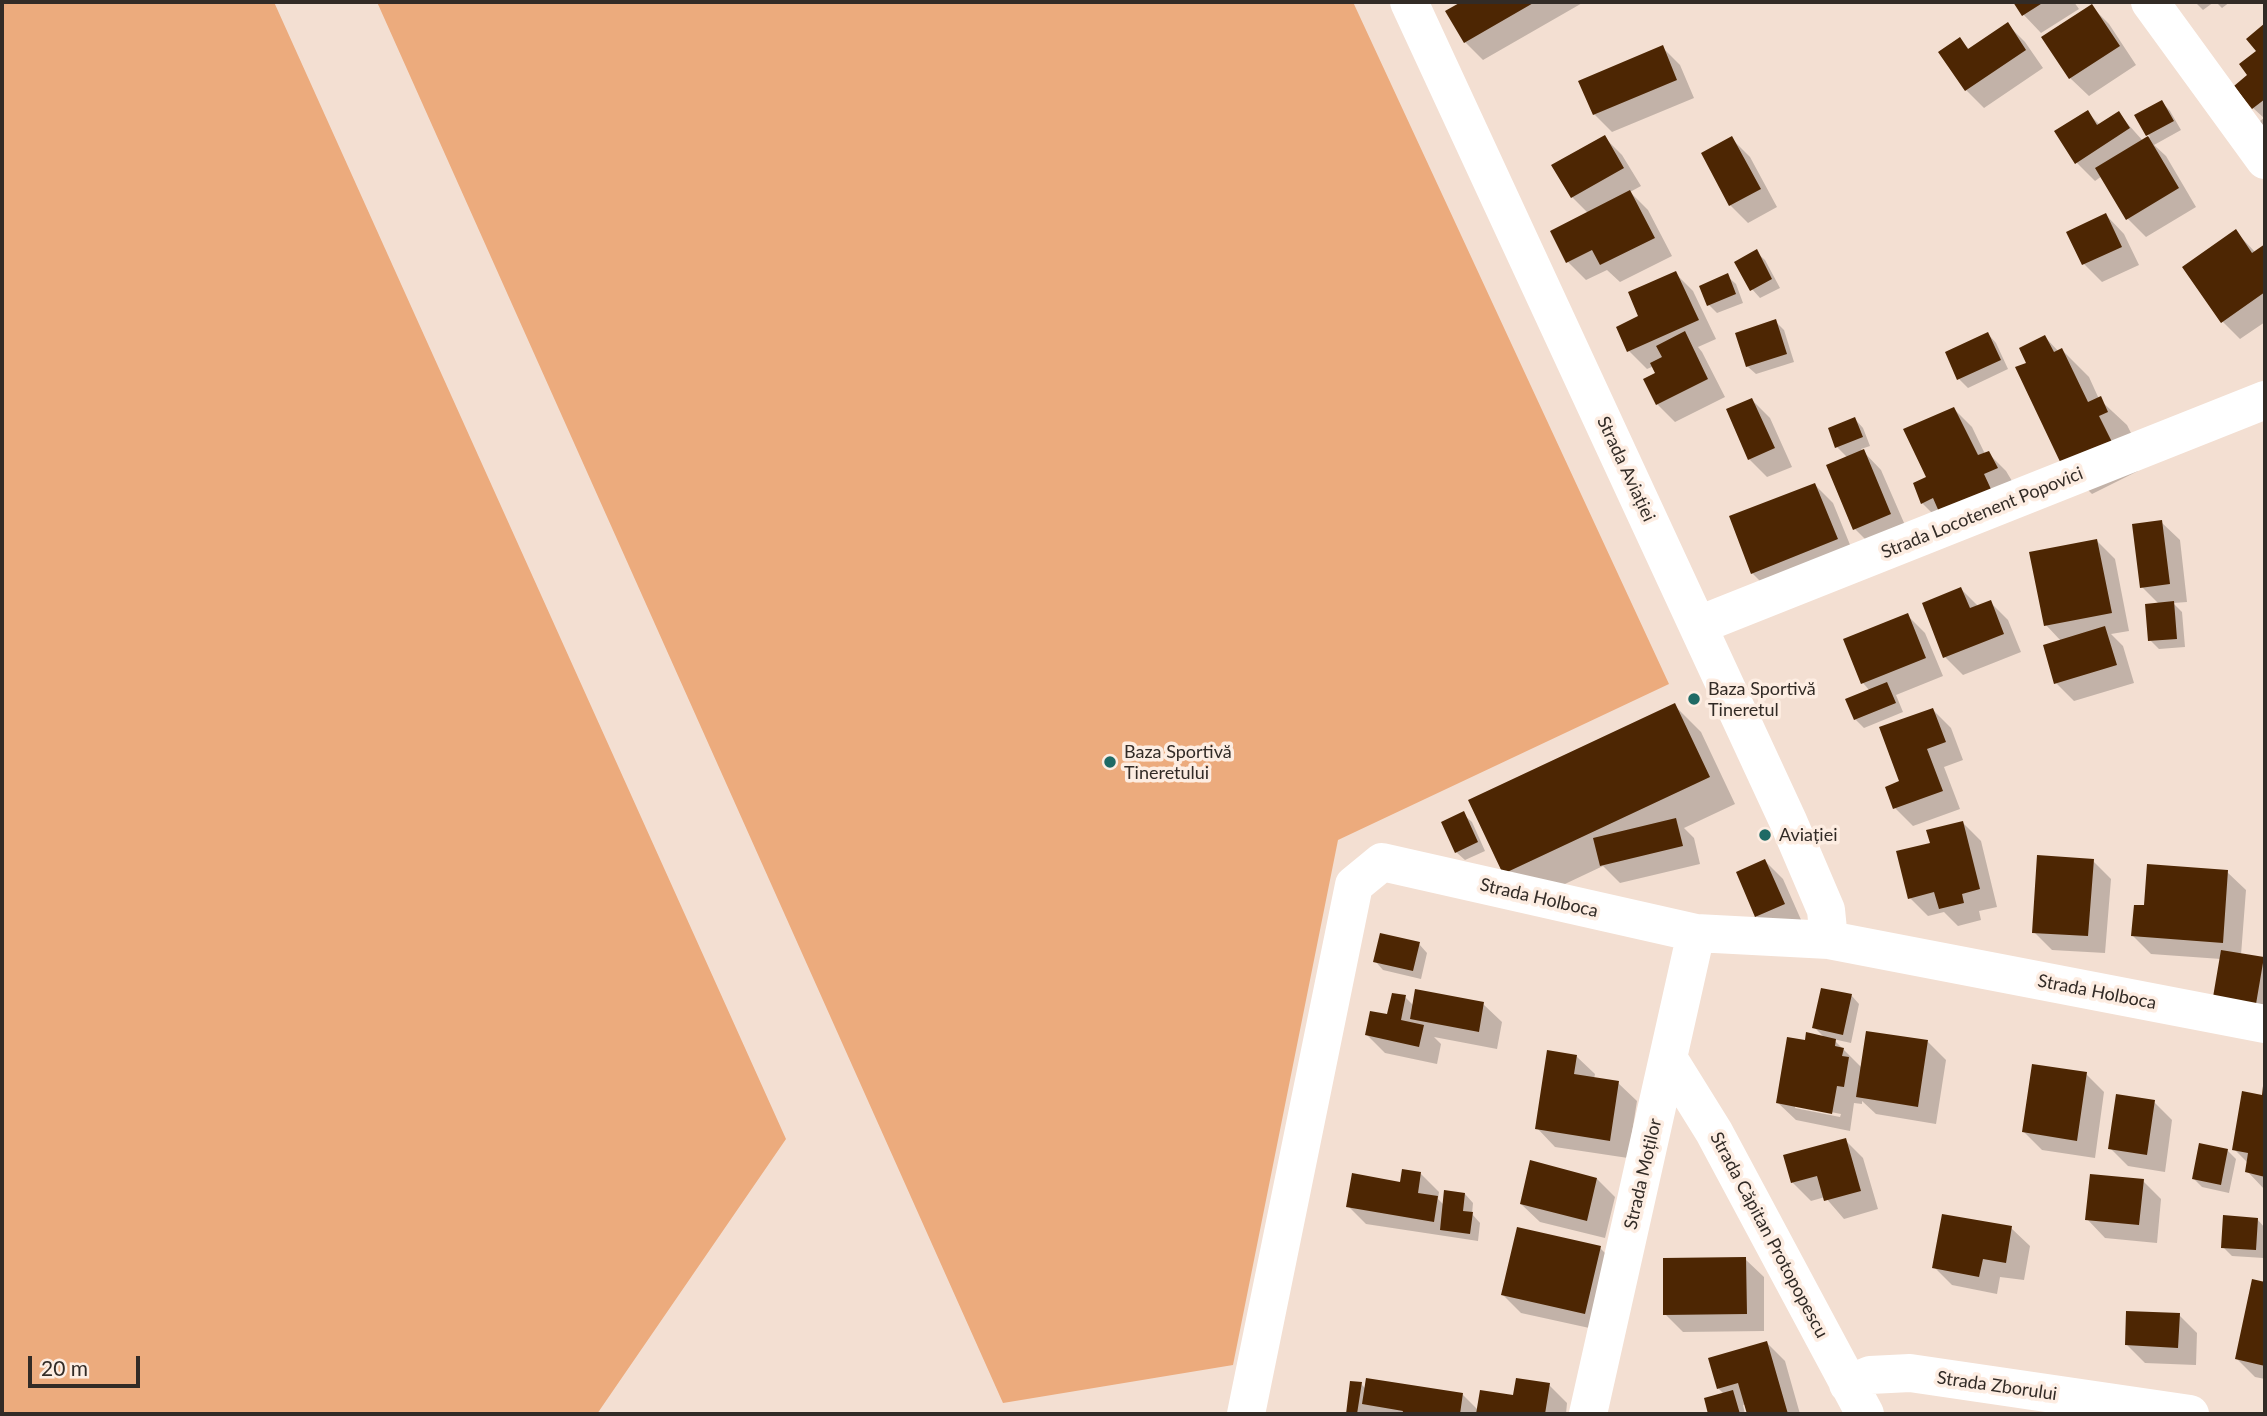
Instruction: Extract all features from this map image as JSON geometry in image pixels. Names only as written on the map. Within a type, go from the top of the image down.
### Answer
[{"type":"street","name":"Strada Aviației","points":[[1409,2],[1699,625],[1826,910],[1829,940]]},
{"type":"street","points":[[2150,2],[2265,160]]},
{"type":"street","name":"Strada Locotenent Popovici","points":[[1699,625],[2265,400]]},
{"type":"street","name":"Strada Holboca","points":[[1246,1414],[1354,885],[1382,862],[1696,933],[1829,940],[2265,1024]]},
{"type":"street","name":"Strada Moților","points":[[1588,1414],[1696,933]]},
{"type":"street","name":"Strada Căpitan Protopopescu","points":[[1668,1058],[1714,1132],[1857,1399]]},
{"type":"street","name":"Strada Zborului","points":[[1857,1399],[1870,1374],[1910,1373],[2190,1414]]},
{"type":"shaded area","points":[[2,2],[274,2],[786,1139],[597,1414],[2,1414]]},
{"type":"shaded area","name":"Baza Sportivă Tineretului","points":[[377,2],[1353,2],[1669,684],[1338,840],[1233,1365],[1003,1403]]},
{"type":"building","points":[[1461,2],[1535,2],[1464,43],[1445,11]]},
{"type":"building","points":[[2013,2],[2044,2],[2022,16]]},
{"type":"building","points":[[2092,4],[2120,46],[2069,79],[2041,37]]},
{"type":"building","points":[[2008,22],[2026,50],[1965,91],[1938,52],[1960,37],[1968,49]]},
{"type":"building","points":[[2265,23],[2265,99],[2252,109],[2234,86],[2247,75],[2239,64],[2256,51],[2246,39]]},
{"type":"building","points":[[1663,45],[1677,80],[1593,115],[1578,81]]},
{"type":"building","points":[[2162,100],[2174,121],[2146,136],[2134,115]]},
{"type":"building","points":[[2088,110],[2097,125],[2119,111],[2130,128],[2075,164],[2054,131]]},
{"type":"building","points":[[1605,135],[1624,168],[1571,198],[1551,165]]},
{"type":"building","points":[[1732,136],[1761,189],[1729,206],[1701,153]]},
{"type":"building","points":[[2148,136],[2179,188],[2126,220],[2095,168]]},
{"type":"building","points":[[1630,190],[1655,238],[1600,265],[1592,250],[1566,263],[1550,231]]},
{"type":"building","points":[[2106,213],[2122,247],[2082,265],[2066,232]]},
{"type":"building","points":[[2236,229],[2252,253],[2265,244],[2265,292],[2221,323],[2182,267]]},
{"type":"building","points":[[1757,249],[1772,279],[1750,291],[1734,262]]},
{"type":"building","points":[[1676,271],[1699,320],[1627,352],[1616,327],[1638,316],[1628,292]]},
{"type":"building","points":[[1728,273],[1736,294],[1707,306],[1699,286]]},
{"type":"building","points":[[1776,319],[1787,354],[1746,367],[1735,333]]},
{"type":"building","points":[[1685,331],[1708,379],[1656,405],[1643,379],[1655,373],[1650,363],[1662,357],[1656,346]]},
{"type":"building","points":[[1988,332],[2001,360],[1957,380],[1945,352]]},
{"type":"building","points":[[2045,335],[2054,352],[2062,348],[2088,402],[2101,396],[2108,412],[2099,416],[2113,444],[2063,468],[2015,367],[2026,363],[2019,348]]},
{"type":"building","points":[[1752,398],[1775,448],[1748,460],[1726,409]]},
{"type":"building","points":[[1954,407],[1978,455],[1989,451],[1998,468],[1984,474],[1996,500],[1943,521],[1933,498],[1921,504],[1913,483],[1926,477],[1903,429]]},
{"type":"building","points":[[1855,417],[1863,437],[1835,448],[1828,428]]},
{"type":"building","points":[[1864,449],[1891,514],[1853,530],[1826,465]]},
{"type":"building","points":[[1815,483],[1838,539],[1751,574],[1729,516]]},
{"type":"building","points":[[2162,520],[2170,584],[2140,588],[2132,524]]},
{"type":"building","points":[[2097,539],[2112,613],[2044,626],[2029,552]]},
{"type":"building","points":[[1961,587],[1970,608],[1991,600],[2004,634],[1943,658],[1922,603]]},
{"type":"building","points":[[2174,601],[2177,639],[2148,641],[2145,604]]},
{"type":"building","points":[[1908,613],[1926,658],[1861,684],[1843,639]]},
{"type":"building","points":[[2105,626],[2117,665],[2054,684],[2043,645]]},
{"type":"building","points":[[1887,682],[1896,703],[1854,720],[1845,699]]},
{"type":"building","points":[[1675,703],[1710,777],[1503,874],[1468,800]]},
{"type":"building","points":[[1933,708],[1946,742],[1927,749],[1943,791],[1893,809],[1885,787],[1899,781],[1879,727]]},
{"type":"building","points":[[1464,811],[1478,842],[1455,853],[1441,822]]},
{"type":"building","points":[[1676,818],[1683,846],[1600,866],[1593,838]]},
{"type":"building","points":[[1963,821],[1980,889],[1962,894],[1964,903],[1939,909],[1934,892],[1908,899],[1896,851],[1930,843],[1926,830]]},
{"type":"building","points":[[2037,855],[2094,859],[2088,936],[2032,933]]},
{"type":"building","points":[[1765,859],[1785,904],[1755,917],[1736,872]]},
{"type":"building","points":[[2147,864],[2228,870],[2223,943],[2131,936],[2134,905],[2144,905]]},
{"type":"building","points":[[1380,933],[1420,942],[1413,971],[1373,962]]},
{"type":"building","points":[[2221,950],[2264,957],[2256,1004],[2213,997]]},
{"type":"building","points":[[1821,988],[1852,994],[1843,1035],[1812,1028]]},
{"type":"building","points":[[1415,989],[1484,1002],[1479,1032],[1410,1019]]},
{"type":"building","points":[[1392,993],[1406,995],[1401,1020],[1424,1025],[1419,1047],[1365,1035],[1370,1011],[1387,1014]]},
{"type":"building","points":[[1866,1031],[1928,1040],[1918,1107],[1856,1097]]},
{"type":"building","points":[[1806,1032],[1836,1039],[1835,1046],[1844,1048],[1842,1056],[1849,1057],[1844,1087],[1837,1086],[1832,1114],[1776,1103],[1787,1037],[1805,1040]]},
{"type":"building","points":[[1547,1050],[1577,1055],[1574,1074],[1619,1081],[1610,1141],[1535,1129]]},
{"type":"building","points":[[2032,1064],[2087,1072],[2077,1141],[2022,1132]]},
{"type":"building","points":[[2263,1086],[2265,1177],[2245,1172],[2248,1153],[2232,1150],[2242,1091],[2262,1095]]},
{"type":"building","points":[[2116,1094],[2155,1100],[2147,1155],[2108,1149]]},
{"type":"building","points":[[1846,1138],[1861,1191],[1824,1201],[1817,1176],[1791,1183],[1783,1155]]},
{"type":"building","points":[[2199,1143],[2228,1149],[2221,1185],[2192,1179]]},
{"type":"building","points":[[1530,1160],[1597,1178],[1587,1221],[1520,1204]]},
{"type":"building","points":[[1402,1169],[1421,1172],[1418,1193],[1438,1196],[1434,1222],[1346,1207],[1352,1173],[1400,1182]]},
{"type":"building","points":[[2090,1174],[2144,1179],[2139,1225],[2085,1220]]},
{"type":"building","points":[[1444,1190],[1465,1193],[1463,1211],[1473,1212],[1470,1234],[1440,1230]]},
{"type":"building","points":[[1942,1214],[2012,1226],[2006,1263],[1983,1259],[1979,1277],[1932,1268]]},
{"type":"building","points":[[2223,1215],[2258,1218],[2256,1250],[2221,1248]]},
{"type":"building","points":[[1517,1227],[1601,1246],[1585,1314],[1501,1295]]},
{"type":"building","points":[[1746,1257],[1747,1314],[1663,1315],[1663,1258]]},
{"type":"building","points":[[2252,1279],[2265,1282],[2265,1366],[2235,1359]]},
{"type":"building","points":[[2126,1311],[2180,1313],[2178,1348],[2125,1345]]},
{"type":"building","points":[[1767,1341],[1788,1414],[1747,1414],[1738,1383],[1717,1389],[1708,1358]]},
{"type":"building","points":[[1366,1378],[1463,1393],[1460,1414],[1402,1414],[1403,1411],[1362,1404]]},
{"type":"building","points":[[1516,1378],[1550,1383],[1545,1414],[1476,1414],[1480,1390],[1513,1395]]},
{"type":"building","points":[[1350,1381],[1362,1382],[1357,1414],[1346,1414]]},
{"type":"building","points":[[1733,1390],[1740,1414],[1708,1414],[1704,1398]]},
{"type":"place","name":"Baza Sportivă Tineretul","points":[[1694,699]]},
{"type":"place","name":"Baza Sportivă Tineretului","points":[[1110,762]]},
{"type":"place","name":"Aviației","points":[[1765,835]]}]
